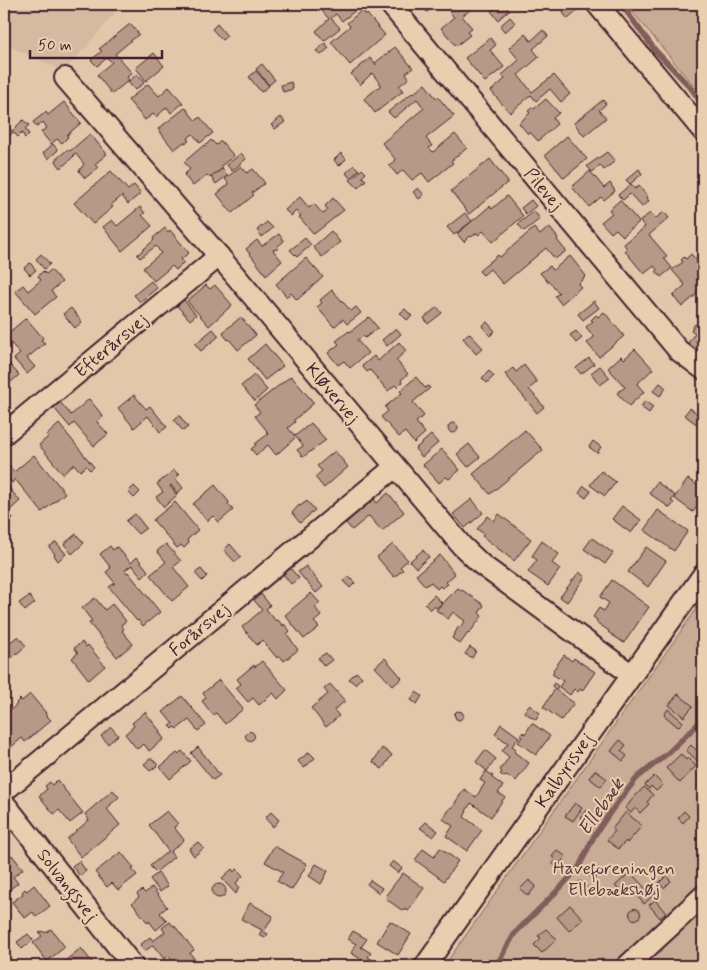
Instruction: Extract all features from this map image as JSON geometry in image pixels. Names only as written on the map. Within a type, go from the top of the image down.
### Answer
[{"type":"street","name":"Pilevej","points":[[390,4],[678,351],[703,369]]},
{"type":"street","points":[[597,4],[703,131]]},
{"type":"street","name":"Kløvervej","points":[[65,78],[219,256],[462,546],[482,565],[632,675]]},
{"type":"street","name":"Efterårsvej","points":[[4,434],[219,256]]},
{"type":"street","name":"Forårsvej","points":[[4,791],[395,467]]},
{"type":"street","name":"Kalbyrisvej","points":[[425,966],[703,575]]},
{"type":"street","name":"Solvangsvej","points":[[4,804],[133,966]]},
{"type":"street","points":[[627,966],[703,896]]},
{"type":"shaded area","points":[[4,4],[122,4],[64,71],[4,44]]},
{"type":"green space","points":[[626,4],[703,4],[703,97]]},
{"type":"green space","name":"Haveforeningen Ellebækshøj","points":[[703,600],[703,966],[444,966]]},
{"type":"building","points":[[316,4],[359,4],[361,6],[342,21],[336,14],[331,18],[340,28],[324,41],[316,31],[329,19]]},
{"type":"building","points":[[416,4],[437,4],[427,12],[422,6],[419,7]]},
{"type":"building","points":[[459,4],[478,4],[462,16],[472,28],[467,32],[470,35],[456,46],[441,28],[454,17],[449,12]]},
{"type":"building","points":[[499,4],[503,4],[509,10],[498,20],[491,11]]},
{"type":"building","points":[[575,4],[583,6],[568,19],[563,13]]},
{"type":"building","points":[[362,10],[385,35],[350,65],[331,42],[350,26],[347,23]]},
{"type":"building","points":[[510,17],[515,23],[505,32],[500,26]]},
{"type":"building","points":[[130,24],[139,34],[115,54],[132,73],[127,77],[129,80],[112,94],[97,75],[112,62],[107,58],[97,66],[91,60],[102,51],[99,49]]},
{"type":"building","points":[[217,24],[227,36],[222,40],[212,29]]},
{"type":"building","points":[[543,30],[548,36],[533,49],[539,57],[518,75],[532,92],[554,75],[570,94],[561,102],[550,89],[536,101],[531,95],[510,113],[491,91],[505,79],[502,75],[519,60],[509,48],[525,34],[531,41]]},
{"type":"building","points":[[490,38],[496,45],[490,50],[504,67],[485,82],[465,58]]},
{"type":"building","points":[[325,43],[329,48],[321,55],[316,51]]},
{"type":"building","points":[[395,47],[413,68],[406,73],[409,78],[399,86],[403,91],[375,113],[364,99],[381,85],[372,73],[360,85],[351,74],[370,58],[376,65],[375,63]]},
{"type":"building","points":[[154,53],[164,66],[146,81],[136,68]]},
{"type":"building","points":[[262,64],[275,80],[269,85],[256,69]]},
{"type":"building","points":[[256,71],[269,86],[261,92],[249,77]]},
{"type":"building","points":[[137,74],[144,83],[135,90],[128,82]]},
{"type":"building","points":[[291,82],[293,89],[283,92],[281,85]]},
{"type":"building","points":[[148,84],[159,96],[169,87],[183,103],[171,113],[167,107],[156,117],[153,114],[145,120],[128,100]]},
{"type":"building","points":[[425,84],[454,116],[426,138],[432,146],[429,148],[433,152],[455,134],[467,148],[451,161],[453,163],[429,182],[422,173],[412,180],[403,170],[397,175],[389,165],[396,160],[382,143],[424,108],[417,99],[394,118],[388,112]]},
{"type":"building","points":[[546,99],[559,113],[553,118],[557,124],[538,141],[530,132],[528,134],[519,123],[530,113],[528,111],[533,107],[534,109]]},
{"type":"building","points":[[603,100],[606,104],[599,110],[606,118],[584,136],[574,123]]},
{"type":"building","points":[[64,102],[81,123],[67,135],[68,137],[62,143],[57,139],[51,144],[41,132],[47,128],[43,122],[37,127],[33,122],[46,112],[48,115]]},
{"type":"building","points":[[185,108],[196,121],[200,117],[213,133],[200,143],[193,134],[187,139],[189,141],[184,142],[174,150],[158,129]]},
{"type":"building","points":[[281,117],[285,122],[275,129],[271,125]]},
{"type":"building","points":[[23,120],[29,125],[25,129],[29,134],[25,138],[22,133],[18,137],[13,132],[4,142],[4,124],[12,131]]},
{"type":"building","points":[[90,134],[107,154],[95,164],[98,168],[85,178],[79,171],[84,164],[75,153],[61,168],[55,160],[68,149],[70,151]]},
{"type":"building","points":[[567,136],[587,159],[564,178],[545,155]]},
{"type":"building","points":[[211,140],[216,145],[221,141],[234,156],[210,178],[207,175],[193,186],[184,175],[190,169],[184,162]]},
{"type":"building","points":[[53,144],[58,150],[48,159],[43,153]]},
{"type":"building","points":[[607,152],[615,161],[604,170],[600,165],[592,172],[587,166]]},
{"type":"building","points":[[241,153],[246,159],[232,171],[227,165]]},
{"type":"building","points":[[341,153],[346,159],[339,166],[334,160]]},
{"type":"building","points":[[490,159],[508,182],[469,214],[451,191]]},
{"type":"building","points":[[354,165],[359,170],[350,178],[346,173]]},
{"type":"building","points":[[241,166],[247,173],[253,169],[265,183],[232,213],[217,194],[229,184],[225,179]]},
{"type":"building","points":[[222,169],[228,175],[216,184],[211,177]]},
{"type":"building","points":[[362,169],[366,173],[362,177],[366,180],[358,188],[350,180]]},
{"type":"building","points":[[639,169],[642,174],[630,184],[626,180]]},
{"type":"building","points":[[111,171],[128,190],[134,185],[141,193],[128,204],[122,196],[111,205],[113,207],[93,224],[74,203]]},
{"type":"building","points":[[590,171],[604,188],[610,183],[615,191],[604,200],[601,197],[589,207],[572,187]]},
{"type":"building","points":[[631,184],[635,189],[639,186],[648,197],[649,201],[642,207],[630,194],[623,200],[618,195]]},
{"type":"building","points":[[418,188],[424,195],[419,199],[413,192]]},
{"type":"building","points":[[507,196],[523,216],[493,242],[483,231],[479,235],[477,233],[470,236],[464,242],[457,234],[490,206],[492,209]]},
{"type":"building","points":[[300,197],[309,208],[314,204],[323,214],[328,210],[325,206],[333,198],[344,210],[314,234],[296,211],[291,216],[285,210]]},
{"type":"building","points":[[531,200],[536,206],[526,214],[521,208]]},
{"type":"building","points":[[620,200],[639,222],[623,236],[616,229],[611,233],[601,222],[612,213],[609,210]]},
{"type":"building","points":[[140,207],[145,213],[142,215],[152,226],[122,251],[103,227],[112,220],[117,226]]},
{"type":"building","points":[[534,211],[540,219],[524,231],[518,224]]},
{"type":"building","points":[[664,212],[669,218],[649,235],[667,256],[664,258],[672,268],[661,277],[654,266],[644,274],[625,251],[627,249],[624,244],[645,227],[640,221],[650,213],[655,219]]},
{"type":"building","points":[[465,213],[472,221],[454,235],[447,227]]},
{"type":"building","points":[[267,222],[273,228],[262,237],[257,230]]},
{"type":"building","points":[[549,227],[566,251],[555,259],[546,248],[503,284],[490,269],[483,275],[479,271],[498,255],[500,257],[534,228],[540,235]]},
{"type":"building","points":[[165,228],[168,232],[170,230],[189,253],[181,259],[184,262],[176,270],[172,266],[154,281],[143,268],[161,253],[156,246],[140,258],[137,255]]},
{"type":"building","points":[[331,231],[340,242],[322,257],[313,247]]},
{"type":"building","points":[[279,234],[284,241],[276,250],[273,250],[282,261],[266,275],[246,249],[257,240],[262,246]]},
{"type":"building","points":[[305,238],[311,245],[297,257],[290,250]]},
{"type":"building","points":[[41,254],[50,264],[44,269],[36,259]]},
{"type":"building","points":[[691,254],[703,268],[703,273],[696,279],[702,286],[696,292],[697,294],[682,307],[673,296],[685,285],[672,270],[683,262],[681,260],[684,257],[686,259]]},
{"type":"building","points":[[570,256],[586,276],[578,284],[581,287],[561,304],[555,296],[559,293],[540,273],[550,266],[553,270]]},
{"type":"building","points":[[306,258],[323,277],[297,300],[291,293],[287,297],[276,284]]},
{"type":"building","points":[[30,263],[36,270],[30,275],[24,268]]},
{"type":"building","points":[[51,270],[62,282],[51,291],[56,297],[35,314],[15,291],[23,285],[28,291],[41,280],[38,276],[43,271],[46,274]]},
{"type":"building","points":[[151,281],[157,288],[140,302],[134,295]]},
{"type":"building","points":[[206,285],[210,289],[215,285],[232,305],[209,326],[187,301]]},
{"type":"building","points":[[332,290],[351,311],[356,307],[361,313],[347,324],[343,319],[334,327],[317,307],[322,303],[320,300]]},
{"type":"building","points":[[184,300],[196,315],[190,320],[177,306]]},
{"type":"building","points":[[594,301],[599,308],[583,320],[578,314]]},
{"type":"building","points":[[437,307],[442,313],[428,324],[424,318]]},
{"type":"building","points":[[71,308],[82,322],[75,328],[63,314]]},
{"type":"building","points":[[405,309],[412,316],[407,320],[400,313]]},
{"type":"building","points":[[604,312],[624,336],[599,357],[587,343],[594,337],[586,327],[593,321],[591,320],[596,315],[598,317]]},
{"type":"building","points":[[241,317],[256,335],[238,350],[223,332]]},
{"type":"building","points":[[369,317],[378,328],[365,338],[363,336],[357,340],[368,353],[350,368],[344,361],[338,365],[328,353],[339,344],[336,341]]},
{"type":"building","points":[[26,318],[45,343],[27,358],[35,367],[27,374],[14,359],[20,354],[5,336]]},
{"type":"building","points":[[487,322],[495,331],[490,336],[482,326]]},
{"type":"building","points":[[695,324],[703,329],[703,355],[688,343],[695,333],[691,330]]},
{"type":"building","points":[[396,328],[401,334],[387,346],[382,340]]},
{"type":"building","points":[[213,329],[219,336],[201,351],[195,344]]},
{"type":"building","points":[[576,331],[582,338],[576,343],[570,335]]},
{"type":"building","points":[[469,333],[483,348],[476,354],[463,338]]},
{"type":"building","points":[[399,342],[406,351],[396,360],[408,374],[397,387],[395,385],[388,391],[370,370],[367,372],[362,366],[374,356],[378,361]]},
{"type":"building","points":[[265,344],[283,366],[265,380],[248,359]]},
{"type":"building","points":[[635,349],[653,369],[637,384],[644,392],[629,406],[617,393],[625,387],[608,368],[621,356],[624,359]]},
{"type":"building","points":[[4,358],[19,375],[4,388]]},
{"type":"building","points":[[589,358],[594,364],[581,374],[576,368]]},
{"type":"building","points":[[524,365],[537,382],[529,389],[544,407],[537,413],[505,374],[513,368],[516,372]]},
{"type":"building","points":[[600,366],[610,378],[600,385],[591,373]]},
{"type":"building","points":[[489,371],[494,376],[487,383],[482,378]]},
{"type":"building","points":[[254,375],[267,390],[255,401],[241,386]]},
{"type":"building","points":[[291,376],[314,403],[294,420],[295,422],[288,428],[295,436],[311,423],[326,440],[303,457],[297,450],[303,446],[296,437],[276,455],[268,445],[256,455],[251,449],[268,434],[255,416],[260,412],[254,405]]},
{"type":"building","points":[[416,377],[425,388],[428,386],[430,388],[413,402],[424,416],[416,422],[425,433],[414,443],[405,432],[399,437],[381,417],[388,411],[385,407],[402,393],[400,391]]},
{"type":"building","points":[[660,383],[666,388],[660,396],[653,391]]},
{"type":"building","points":[[134,395],[146,409],[150,406],[167,427],[160,432],[148,416],[134,428],[118,408]]},
{"type":"building","points":[[89,399],[103,416],[97,422],[108,434],[94,446],[74,423],[70,427],[54,408],[60,402],[71,415]]},
{"type":"building","points":[[645,401],[653,407],[649,413],[641,407]]},
{"type":"building","points":[[690,408],[703,418],[698,425],[684,415]]},
{"type":"building","points":[[179,415],[188,427],[183,431],[174,420]]},
{"type":"building","points":[[451,423],[455,423],[458,428],[457,432],[451,433],[448,430],[448,426]]},
{"type":"building","points":[[59,424],[94,467],[90,470],[86,466],[80,471],[74,464],[63,474],[39,445]]},
{"type":"building","points":[[525,430],[543,450],[490,494],[473,474]]},
{"type":"building","points":[[431,435],[438,443],[422,457],[415,449]]},
{"type":"building","points":[[593,441],[601,447],[597,453],[589,447]]},
{"type":"building","points":[[469,444],[480,457],[468,467],[457,454]]},
{"type":"building","points":[[442,449],[460,470],[449,479],[446,477],[439,483],[423,465]]},
{"type":"building","points":[[335,451],[348,467],[324,488],[315,477],[322,471],[317,466]]},
{"type":"building","points":[[34,455],[65,493],[42,512],[15,479],[12,483],[4,473],[4,462],[6,461],[14,472]]},
{"type":"building","points":[[174,470],[179,475],[175,478],[183,488],[177,493],[170,486],[177,495],[164,507],[156,497],[163,492],[157,484]]},
{"type":"building","points":[[601,471],[616,482],[605,496],[590,485]]},
{"type":"building","points":[[688,479],[703,489],[703,498],[693,512],[674,498]]},
{"type":"building","points":[[4,482],[20,501],[8,512],[13,518],[4,526]]},
{"type":"building","points":[[657,482],[675,496],[671,501],[674,503],[670,508],[649,493]]},
{"type":"building","points":[[215,485],[233,510],[219,522],[213,516],[207,521],[193,504]]},
{"type":"building","points":[[134,486],[140,492],[134,498],[128,492]]},
{"type":"building","points":[[584,486],[591,491],[586,498],[579,493]]},
{"type":"building","points":[[388,493],[404,512],[382,531],[369,516],[352,530],[346,523],[373,498],[377,503]]},
{"type":"building","points":[[472,499],[483,513],[465,528],[453,514]]},
{"type":"building","points":[[307,501],[315,510],[300,523],[292,513],[299,505]]},
{"type":"building","points":[[175,502],[198,530],[187,540],[189,543],[184,548],[181,545],[177,548],[153,520]]},
{"type":"building","points":[[622,506],[641,520],[631,533],[612,519]]},
{"type":"building","points":[[658,510],[688,531],[674,551],[644,530]]},
{"type":"building","points":[[135,514],[146,528],[138,534],[126,521]]},
{"type":"building","points":[[499,514],[531,539],[514,561],[482,536],[484,534],[477,529],[488,516],[494,521]]},
{"type":"building","points":[[76,534],[84,543],[72,554],[64,544]]},
{"type":"building","points":[[592,538],[613,553],[605,564],[584,549]]},
{"type":"building","points":[[542,541],[559,554],[552,563],[560,569],[548,586],[528,572],[537,560],[532,556]]},
{"type":"building","points":[[56,542],[66,554],[58,561],[49,547]]},
{"type":"building","points":[[166,544],[181,561],[173,567],[189,587],[172,601],[150,575],[166,562],[157,551]]},
{"type":"building","points":[[230,544],[241,557],[235,562],[224,550]]},
{"type":"building","points":[[393,544],[408,560],[400,567],[403,570],[394,577],[377,557]]},
{"type":"building","points":[[110,546],[113,550],[117,547],[131,563],[137,557],[148,571],[142,577],[132,565],[125,570],[160,612],[143,626],[109,587],[115,583],[106,572],[111,568],[100,554]]},
{"type":"building","points":[[646,547],[666,561],[648,587],[628,572]]},
{"type":"building","points":[[423,550],[429,557],[416,568],[410,561]]},
{"type":"building","points":[[440,555],[455,574],[446,582],[448,584],[442,588],[440,586],[437,589],[431,582],[425,586],[416,575]]},
{"type":"building","points":[[306,566],[323,587],[316,593],[298,572]]},
{"type":"building","points":[[290,568],[299,578],[291,584],[283,574]]},
{"type":"building","points":[[201,569],[207,576],[202,581],[195,573]]},
{"type":"building","points":[[579,572],[585,577],[567,602],[560,597]]},
{"type":"building","points":[[348,576],[355,583],[350,588],[343,581]]},
{"type":"building","points":[[612,580],[649,607],[624,643],[596,622],[597,620],[593,617],[599,608],[604,611],[609,603],[600,597]]},
{"type":"building","points":[[458,588],[484,605],[479,613],[482,616],[460,644],[452,638],[459,626],[465,621],[453,612],[448,619],[436,610]]},
{"type":"building","points":[[311,593],[320,603],[315,607],[321,616],[314,622],[319,627],[304,639],[285,615]]},
{"type":"building","points":[[261,594],[270,605],[266,609],[276,621],[278,620],[283,626],[284,624],[290,631],[287,634],[298,650],[284,661],[280,656],[277,658],[262,640],[257,645],[242,627],[262,610],[254,600]]},
{"type":"building","points":[[434,595],[442,603],[430,610],[425,604]]},
{"type":"building","points":[[29,596],[35,603],[25,611],[19,603]]},
{"type":"building","points":[[95,598],[105,610],[112,604],[126,621],[121,625],[124,629],[122,631],[133,644],[117,657],[89,623],[92,621],[82,608]]},
{"type":"building","points":[[18,636],[26,646],[4,664],[4,647]]},
{"type":"building","points":[[82,642],[86,647],[88,645],[105,666],[89,680],[72,658],[78,653],[74,648]]},
{"type":"building","points":[[470,647],[476,651],[472,658],[465,654]]},
{"type":"building","points":[[326,653],[332,660],[324,666],[318,658]]},
{"type":"building","points":[[564,655],[572,661],[574,658],[595,672],[582,691],[580,689],[578,692],[574,689],[570,695],[559,687],[563,681],[552,674]]},
{"type":"building","points":[[385,658],[402,678],[393,686],[375,667]]},
{"type":"building","points":[[262,661],[287,690],[278,699],[273,693],[259,705],[253,698],[248,702],[236,688],[241,684],[237,679]]},
{"type":"building","points":[[356,672],[362,677],[355,684],[349,679]]},
{"type":"building","points":[[219,680],[243,709],[225,724],[216,713],[213,715],[202,701],[206,698],[203,693]]},
{"type":"building","points":[[554,683],[558,686],[556,690],[574,703],[561,720],[543,707],[555,689],[552,686]]},
{"type":"building","points":[[330,684],[345,701],[334,710],[339,716],[326,727],[311,708],[328,694],[324,689]]},
{"type":"building","points":[[416,692],[422,696],[417,704],[411,700]]},
{"type":"building","points":[[30,694],[51,720],[25,742],[22,738],[4,753],[4,716],[20,699],[22,701]]},
{"type":"building","points":[[678,694],[693,706],[684,717],[669,705]]},
{"type":"building","points":[[182,696],[206,725],[198,731],[189,720],[177,729],[175,727],[173,729],[170,726],[173,724],[163,712]]},
{"type":"building","points":[[529,705],[540,713],[536,720],[524,712]]},
{"type":"building","points":[[668,709],[683,722],[678,727],[664,715]]},
{"type":"building","points":[[457,711],[462,712],[464,716],[460,720],[456,719],[454,714]]},
{"type":"building","points":[[145,712],[164,739],[149,751],[144,744],[137,749],[125,734],[134,726],[132,723]]},
{"type":"building","points":[[532,723],[550,736],[536,755],[518,742],[522,737],[520,736],[523,732],[525,734]]},
{"type":"building","points":[[501,724],[519,737],[512,746],[516,749],[514,752],[529,763],[516,781],[500,774],[502,772],[500,770],[509,757],[502,751],[508,743],[495,734]]},
{"type":"building","points":[[111,727],[118,735],[108,744],[101,736]]},
{"type":"building","points":[[250,731],[255,736],[250,741],[245,736]]},
{"type":"building","points":[[620,740],[626,745],[621,751],[627,756],[623,761],[611,751]]},
{"type":"building","points":[[691,745],[703,757],[703,766],[686,750]]},
{"type":"building","points":[[198,747],[220,775],[213,780],[191,753]]},
{"type":"building","points":[[382,748],[392,755],[382,769],[373,762]]},
{"type":"building","points":[[485,750],[496,759],[487,771],[476,762]]},
{"type":"building","points":[[182,751],[191,761],[170,779],[160,767]]},
{"type":"building","points":[[309,752],[315,758],[304,768],[298,761]]},
{"type":"building","points":[[681,754],[686,760],[688,758],[696,766],[680,783],[666,768]]},
{"type":"building","points":[[151,758],[158,765],[150,771],[144,764]]},
{"type":"building","points":[[595,770],[607,779],[601,787],[589,778]]},
{"type":"building","points":[[486,771],[503,786],[498,793],[505,797],[491,817],[471,803],[464,817],[482,830],[467,851],[446,836],[453,826],[443,819],[464,789],[476,797],[485,783],[480,780]]},
{"type":"building","points":[[654,776],[663,785],[656,791],[651,786],[649,789],[645,785]]},
{"type":"building","points":[[57,780],[83,813],[70,823],[59,810],[54,814],[39,796],[47,789],[45,786],[50,782],[52,785]]},
{"type":"building","points":[[644,787],[653,795],[647,802],[649,804],[640,813],[635,808],[631,813],[625,808]]},
{"type":"building","points":[[113,790],[119,797],[107,809],[120,825],[81,857],[67,839],[89,820],[85,814]]},
{"type":"building","points":[[575,803],[582,808],[573,821],[565,816]]},
{"type":"building","points":[[586,810],[592,815],[587,822],[580,817]]},
{"type":"building","points":[[167,811],[178,824],[174,827],[184,840],[170,852],[174,857],[156,872],[150,866],[168,851],[149,825]]},
{"type":"building","points":[[684,811],[689,816],[683,823],[678,818]]},
{"type":"building","points":[[271,812],[279,820],[273,827],[265,818]]},
{"type":"building","points":[[626,812],[642,826],[627,843],[626,841],[618,849],[607,840],[615,831],[612,829]]},
{"type":"building","points":[[426,822],[438,831],[433,837],[420,828]]},
{"type":"building","points":[[198,842],[204,848],[194,856],[189,849]]},
{"type":"building","points":[[274,846],[307,864],[292,890],[277,881],[283,872],[265,862]]},
{"type":"building","points":[[440,848],[458,861],[444,881],[415,860],[423,849],[434,857]]},
{"type":"building","points":[[557,850],[565,856],[558,868],[552,863],[555,859],[552,857]]},
{"type":"building","points":[[121,852],[134,868],[132,869],[137,875],[118,890],[112,883],[107,887],[95,872]]},
{"type":"building","points":[[12,855],[23,869],[13,877],[18,883],[4,894],[4,861]]},
{"type":"building","points":[[79,861],[86,871],[80,876],[72,866]]},
{"type":"building","points":[[393,861],[402,868],[398,873],[389,866]]},
{"type":"building","points":[[316,864],[328,871],[321,884],[309,876]]},
{"type":"building","points":[[591,867],[598,875],[593,880],[586,873]]},
{"type":"building","points":[[232,869],[234,872],[237,869],[243,876],[236,883],[239,887],[236,894],[222,878]]},
{"type":"building","points":[[630,872],[646,889],[638,897],[628,886],[621,892],[615,886]]},
{"type":"building","points":[[158,873],[168,886],[160,892],[150,879]]},
{"type":"building","points":[[403,873],[424,888],[408,911],[405,909],[403,911],[386,899],[386,895]]},
{"type":"building","points":[[666,876],[671,881],[664,888],[659,883]]},
{"type":"building","points":[[370,880],[382,888],[379,893],[367,884]]},
{"type":"building","points":[[529,880],[536,886],[528,896],[520,889]]},
{"type":"building","points":[[580,881],[587,887],[579,895],[573,888]]},
{"type":"building","points":[[219,884],[224,886],[226,891],[224,896],[219,898],[214,896],[212,891],[214,886]]},
{"type":"building","points":[[34,885],[50,906],[36,917],[33,912],[25,918],[12,902],[23,894],[22,892],[25,889],[27,891]]},
{"type":"building","points":[[152,887],[167,907],[160,913],[167,921],[156,930],[132,903],[139,897],[137,894],[142,890],[145,893]]},
{"type":"building","points":[[651,887],[656,893],[644,904],[639,898]]},
{"type":"building","points":[[655,900],[666,913],[660,918],[649,905]]},
{"type":"building","points":[[250,903],[273,916],[264,932],[268,934],[265,938],[259,935],[262,930],[241,919]]},
{"type":"building","points":[[570,905],[583,919],[569,931],[557,917]]},
{"type":"building","points":[[633,909],[637,909],[640,914],[639,918],[633,919],[630,916],[630,912]]},
{"type":"building","points":[[390,921],[411,934],[398,955],[377,942]]},
{"type":"building","points":[[170,922],[194,950],[190,953],[195,960],[186,966],[176,966],[169,956],[164,959],[153,945],[145,951],[140,945],[150,937],[153,941],[165,932],[162,928]]},
{"type":"building","points":[[51,929],[65,947],[47,961],[33,943],[42,936],[39,933],[43,931],[45,933]]},
{"type":"building","points":[[546,929],[557,939],[542,953],[534,945],[541,938],[538,936]]},
{"type":"building","points":[[353,931],[367,939],[361,947],[371,953],[368,957],[382,966],[363,966],[366,962],[351,953],[356,944],[348,939]]},
{"type":"building","points":[[28,934],[33,940],[22,949],[17,942]]},
{"type":"building","points":[[81,948],[95,966],[61,966],[61,964]]},
{"type":"waterway","name":"Ellebæk","points":[[621,4],[655,50],[690,87],[703,105]]},
{"type":"waterway","name":"Ellebæk","points":[[496,966],[515,933],[579,867],[594,836],[637,778],[668,753],[703,719]]}]
